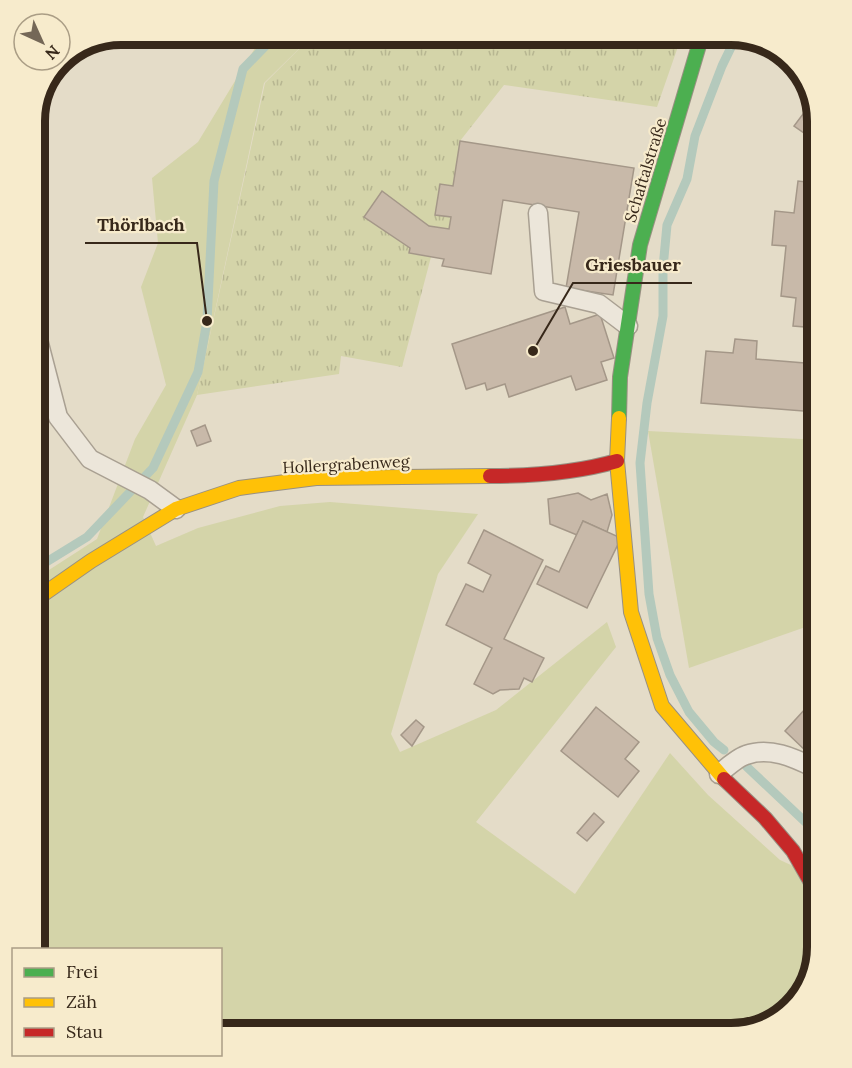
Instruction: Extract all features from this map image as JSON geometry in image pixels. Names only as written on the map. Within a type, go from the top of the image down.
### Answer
[{"type":"street","name":"Schaftalstraße","points":[[699,45],[640,245],[620,377],[617,461],[631,612],[662,706],[719,774],[765,818],[792,851],[807,875]]},
{"type":"street","name":"Hollergrabenweg","points":[[45,593],[91,561],[187,504],[239,488],[316,478],[528,476],[617,461]]},
{"type":"lane","points":[[538,213],[544,291],[598,304],[628,326]]},
{"type":"lane","points":[[45,367],[58,417],[90,459],[150,490],[176,510]]},
{"type":"lane","points":[[719,774],[744,755],[763,751],[793,757],[807,764]]},
{"type":"green space","points":[[257,45],[303,45],[264,83],[197,395],[143,517],[156,546],[198,528],[280,506],[330,502],[478,514],[438,574],[391,734],[400,752],[496,710],[607,622],[616,647],[476,822],[575,894],[670,753],[708,795],[780,860],[807,872],[807,947],[804,967],[794,989],[773,1010],[751,1020],[731,1023],[222,1023],[222,948],[45,948],[45,573],[97,539],[135,439],[166,385],[141,287],[158,243],[152,178],[198,142]]},
{"type":"green space","points":[[303,45],[679,45],[657,107],[504,85],[460,141],[453,186],[440,185],[435,215],[451,217],[449,229],[429,226],[383,192],[365,218],[410,248],[409,253],[431,257],[402,367],[341,356],[339,374],[197,395],[265,83]]},
{"type":"green space","points":[[648,431],[802,439],[807,437],[807,627],[689,668]]},
{"type":"building","points":[[806,110],[807,135],[794,126]]},
{"type":"building","points":[[460,141],[634,168],[613,295],[566,288],[579,212],[503,200],[491,274],[442,266],[444,259],[409,253],[410,248],[364,217],[382,191],[429,226],[449,229],[451,217],[435,215],[440,184],[453,186]]},
{"type":"building","points":[[798,181],[807,182],[807,327],[793,326],[796,298],[781,296],[786,246],[772,245],[775,211],[794,213]]},
{"type":"building","points":[[565,307],[570,324],[600,314],[614,358],[601,362],[607,380],[576,390],[571,376],[509,397],[505,384],[487,390],[485,383],[466,389],[452,344]]},
{"type":"building","points":[[735,339],[757,341],[756,359],[807,363],[807,411],[701,403],[706,351],[733,353]]},
{"type":"building","points":[[205,425],[211,441],[197,446],[191,431]]},
{"type":"building","points":[[578,493],[591,500],[607,494],[612,515],[607,532],[583,521],[577,535],[550,524],[548,499]]},
{"type":"building","points":[[583,521],[621,538],[587,608],[537,584],[546,566],[559,572]]},
{"type":"building","points":[[484,530],[543,560],[504,639],[544,658],[532,682],[524,678],[519,689],[500,690],[493,694],[474,684],[492,648],[446,625],[466,584],[483,592],[491,575],[468,563]]},
{"type":"building","points":[[596,707],[639,742],[625,759],[639,771],[618,797],[561,751]]},
{"type":"building","points":[[807,707],[807,752],[785,731]]},
{"type":"building","points":[[416,720],[424,727],[412,746],[401,735]]},
{"type":"building","points":[[594,813],[604,822],[587,841],[577,833]]},
{"type":"waterway","points":[[45,563],[87,537],[153,468],[198,372],[207,321],[214,181],[243,69],[266,45]]},
{"type":"waterway","points":[[724,750],[714,742],[689,712],[670,675],[657,638],[649,594],[640,463],[647,403],[663,316],[663,268],[667,225],[687,179],[695,136],[732,45]]},
{"type":"waterway","points":[[747,767],[807,824]]},
{"type":"traffic: fast","points":[[619,418],[620,377],[640,245],[699,45]]},
{"type":"traffic: slow","points":[[619,418],[617,461],[631,612],[662,706],[724,779]]},
{"type":"traffic: slow","points":[[45,593],[91,561],[176,509],[239,488],[316,478],[490,476]]},
{"type":"traffic: jam","points":[[490,476],[554,473],[617,461]]},
{"type":"traffic: jam","points":[[724,779],[765,818],[793,851],[807,876]]},
{"type":"place","name":"Thörlbach","points":[[207,321]]},
{"type":"place","name":"Griesbauer","points":[[533,351]]}]
